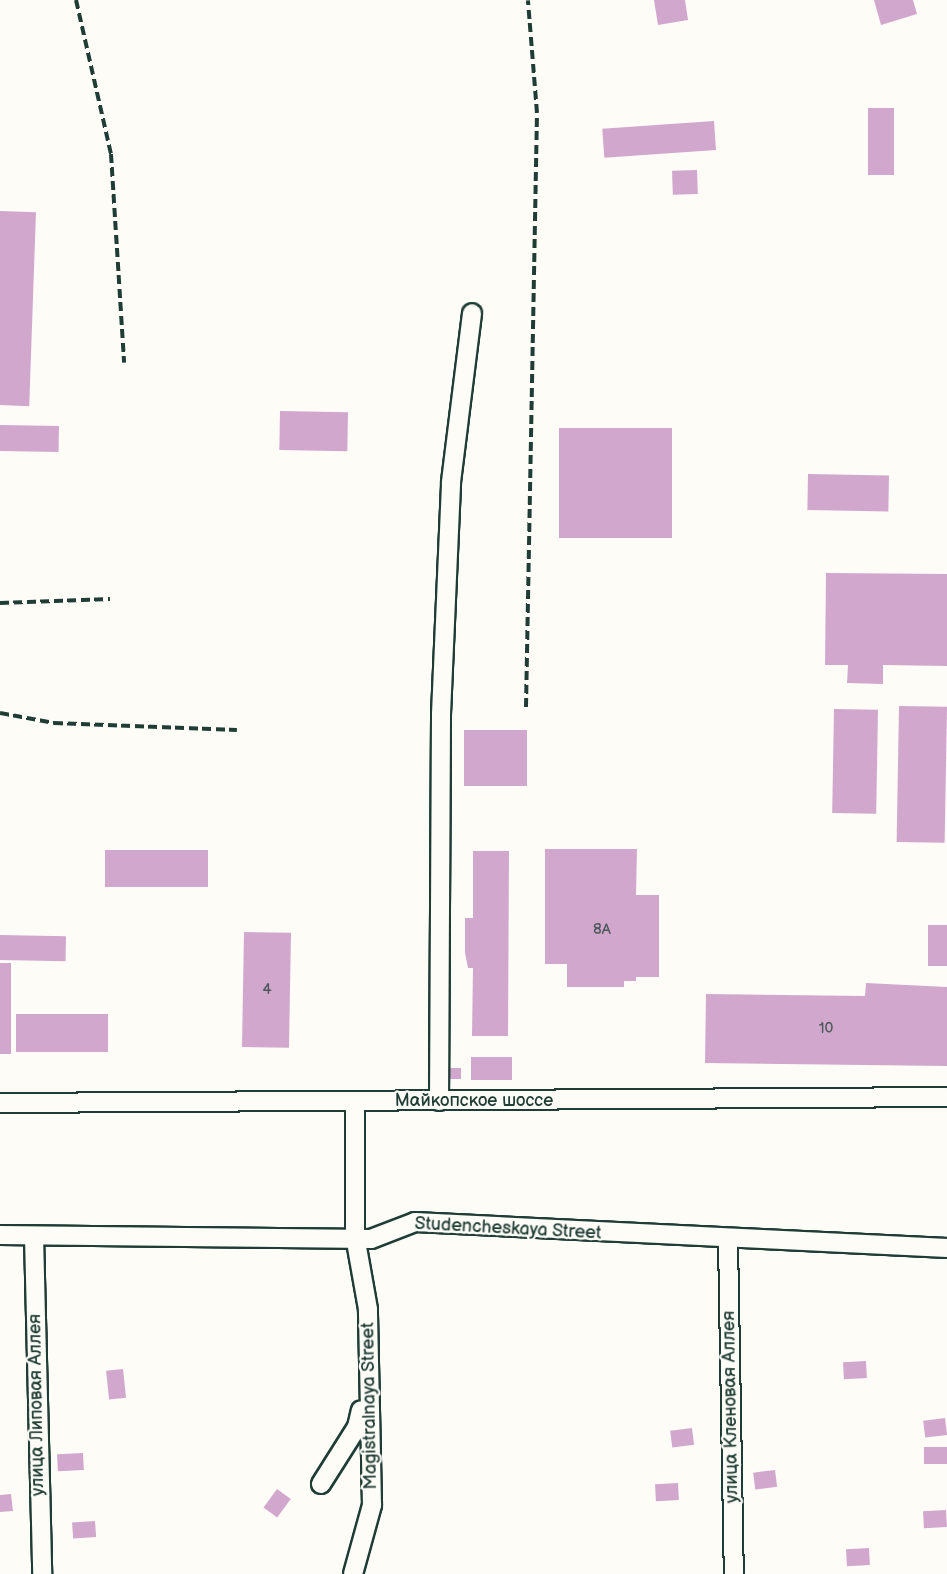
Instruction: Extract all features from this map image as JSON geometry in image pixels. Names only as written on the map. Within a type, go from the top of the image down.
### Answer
[{"type":"street","points":[[439,1101],[441,714],[450,493],[472,313]]},
{"type":"street","name":"Майкопское шоссе","points":[[0,1103],[947,1097]]},
{"type":"street","name":"Magistralnaya Street","points":[[353,1574],[372,1505],[368,1309],[356,1236],[355,1102]]},
{"type":"street","name":"Studencheskaya Street","points":[[0,1235],[356,1236],[371,1239],[415,1222],[729,1240],[947,1248]]},
{"type":"street","name":"улица Липовая Аллея","points":[[34,1236],[42,1574]]},
{"type":"street","name":"улица Кленовая Аллея","points":[[729,1240],[734,1574]]},
{"type":"street","points":[[321,1484],[357,1427],[368,1373]]},
{"type":"building","points":[[654,0],[685,0],[688,20],[658,25]]},
{"type":"building","points":[[874,0],[913,0],[917,14],[881,25]]},
{"type":"building","points":[[868,108],[894,108],[894,175],[868,175]]},
{"type":"building","points":[[714,121],[716,150],[604,158],[602,129]]},
{"type":"building","points":[[697,170],[698,194],[673,195],[672,171]]},
{"type":"building","points":[[0,211],[36,212],[29,406],[0,405]]},
{"type":"building","points":[[280,411],[348,412],[347,451],[279,450]]},
{"type":"building","points":[[0,425],[59,426],[59,452],[0,451]]},
{"type":"building","points":[[559,428],[672,428],[672,538],[559,538]]},
{"type":"building","points":[[808,474],[889,475],[888,511],[807,510]]},
{"type":"building","points":[[826,573],[947,574],[947,666],[883,665],[883,684],[847,683],[848,665],[825,665]]},
{"type":"building","points":[[899,706],[947,707],[945,843],[897,842]]},
{"type":"building","points":[[834,709],[878,710],[876,814],[832,813]]},
{"type":"building","points":[[464,730],[527,730],[527,786],[464,786]]},
{"type":"building","points":[[545,849],[637,849],[636,895],[659,895],[659,977],[636,977],[636,981],[624,981],[624,987],[567,987],[567,964],[545,964]]},
{"type":"building","points":[[105,850],[208,850],[208,887],[105,887]]},
{"type":"building","points":[[473,851],[509,851],[508,1036],[472,1036],[473,968],[468,968],[465,953],[465,918],[473,918]]},
{"type":"building","points":[[928,925],[947,925],[947,966],[928,966]]},
{"type":"building","points":[[244,932],[291,933],[289,1048],[242,1047]]},
{"type":"building","points":[[0,935],[66,936],[66,961],[0,960]]},
{"type":"building","points":[[0,963],[11,963],[11,1054],[0,1054]]},
{"type":"building","points":[[866,983],[947,987],[947,1066],[705,1063],[706,994],[865,996]]},
{"type":"building","points":[[16,1014],[108,1014],[108,1052],[16,1052]]},
{"type":"building","points":[[471,1057],[512,1057],[512,1080],[471,1080]]},
{"type":"building","points":[[449,1068],[461,1068],[461,1079],[449,1079]]},
{"type":"building","points":[[866,1361],[867,1378],[844,1379],[843,1362]]},
{"type":"building","points":[[123,1369],[126,1398],[109,1400],[106,1371]]},
{"type":"building","points":[[945,1418],[947,1435],[925,1438],[923,1421]]},
{"type":"building","points":[[692,1428],[694,1445],[672,1448],[670,1431]]},
{"type":"building","points":[[924,1447],[947,1447],[947,1464],[924,1464]]},
{"type":"building","points":[[83,1453],[84,1470],[58,1471],[57,1454]]},
{"type":"building","points":[[775,1470],[777,1487],[755,1490],[753,1473]]},
{"type":"building","points":[[678,1483],[679,1500],[656,1501],[655,1484]]},
{"type":"building","points":[[277,1489],[291,1499],[277,1518],[263,1508]]},
{"type":"building","points":[[11,1494],[13,1511],[0,1512],[0,1495]]},
{"type":"building","points":[[946,1510],[947,1527],[924,1528],[923,1511]]},
{"type":"building","points":[[95,1521],[96,1537],[73,1539],[72,1523]]},
{"type":"building","points":[[869,1548],[870,1565],[847,1566],[846,1549]]},
{"type":"railway","points":[[76,0],[111,154],[124,363]]},
{"type":"railway","points":[[526,707],[537,113],[528,0]]},
{"type":"railway","points":[[0,603],[110,599]]},
{"type":"railway","points":[[0,713],[54,723],[237,730]]}]
